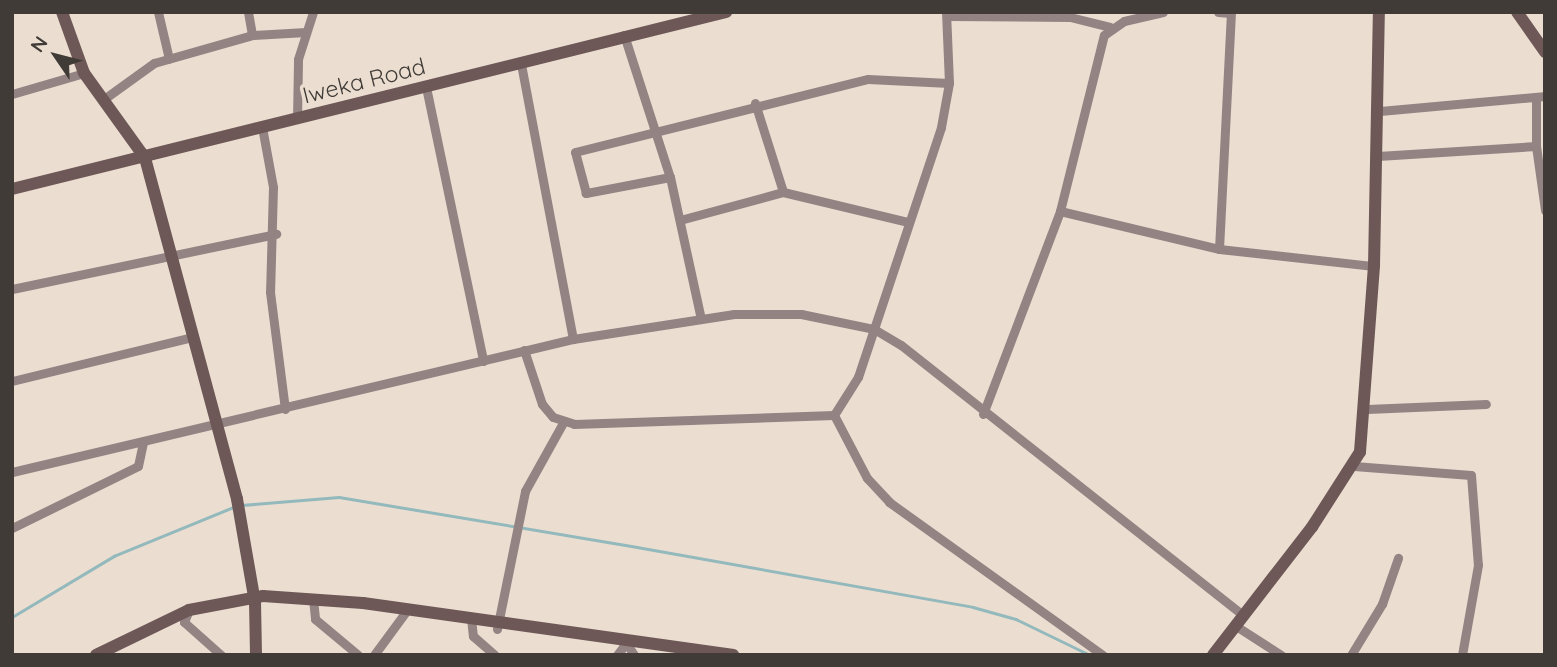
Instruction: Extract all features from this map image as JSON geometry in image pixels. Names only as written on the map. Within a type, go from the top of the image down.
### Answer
[{"type":"street","points":[[62,12],[84,73],[145,158],[189,338],[238,505],[253,597],[256,655]]},
{"type":"street","points":[[158,12],[169,59]]},
{"type":"street","points":[[248,12],[252,35]]},
{"type":"street","points":[[297,119],[294,85],[313,12]]},
{"type":"street","name":"Iweka Road","points":[[12,189],[521,64],[624,35],[726,12]]},
{"type":"street","points":[[524,349],[542,404],[564,421],[808,421],[834,415],[858,377],[949,83],[947,14],[1070,17],[1110,27],[1163,12]]},
{"type":"street","points":[[1218,12],[1230,13],[1219,248]]},
{"type":"street","points":[[1213,655],[1354,466],[1367,409],[1380,111],[1379,12]]},
{"type":"street","points":[[1517,12],[1545,52]]},
{"type":"street","points":[[983,414],[1060,211],[1110,27]]},
{"type":"street","points":[[104,99],[169,59],[252,35],[306,32]]},
{"type":"street","points":[[624,35],[670,177],[701,319]]},
{"type":"street","points":[[521,64],[573,339]]},
{"type":"street","points":[[12,94],[84,73]]},
{"type":"street","points":[[670,177],[586,193],[575,152],[755,103],[867,79],[949,83]]},
{"type":"street","points":[[426,87],[484,361]]},
{"type":"street","points":[[1380,111],[1541,97],[1536,146],[1545,210]]},
{"type":"street","points":[[755,103],[783,192]]},
{"type":"street","points":[[262,127],[276,234],[270,292],[285,409]]},
{"type":"street","points":[[1378,156],[1536,146]]},
{"type":"street","points":[[680,220],[783,192],[908,222]]},
{"type":"street","points":[[1060,211],[1219,248],[1374,266]]},
{"type":"street","points":[[12,289],[169,253],[276,234]]},
{"type":"street","points":[[12,472],[573,339],[701,319],[802,314],[874,329],[1281,655]]},
{"type":"street","points":[[12,381],[189,338]]},
{"type":"street","points":[[1367,409],[1486,404]]},
{"type":"street","points":[[834,415],[867,478],[890,502],[1103,655]]},
{"type":"street","points":[[498,626],[519,518],[535,463],[564,421]]},
{"type":"street","points":[[12,528],[138,466],[143,442]]},
{"type":"street","points":[[1354,466],[1471,475],[1479,565],[1462,655]]},
{"type":"street","points":[[1351,655],[1382,604],[1398,558]]},
{"type":"street","points":[[99,654],[189,610],[253,597],[313,599],[407,610],[682,652],[733,655]]},
{"type":"street","points":[[313,599],[315,619],[358,655]]},
{"type":"street","points":[[189,610],[184,622],[221,655]]},
{"type":"street","points":[[374,655],[407,610]]},
{"type":"street","points":[[471,618],[473,636],[495,655]]},
{"type":"street","points":[[617,655],[626,643]]},
{"type":"street","points":[[626,643],[634,655]]},
{"type":"waterway","points":[[242,505],[339,497],[637,547],[973,607],[1016,619],[1090,655]]},
{"type":"waterway","points":[[12,617],[114,556],[236,506]]}]
